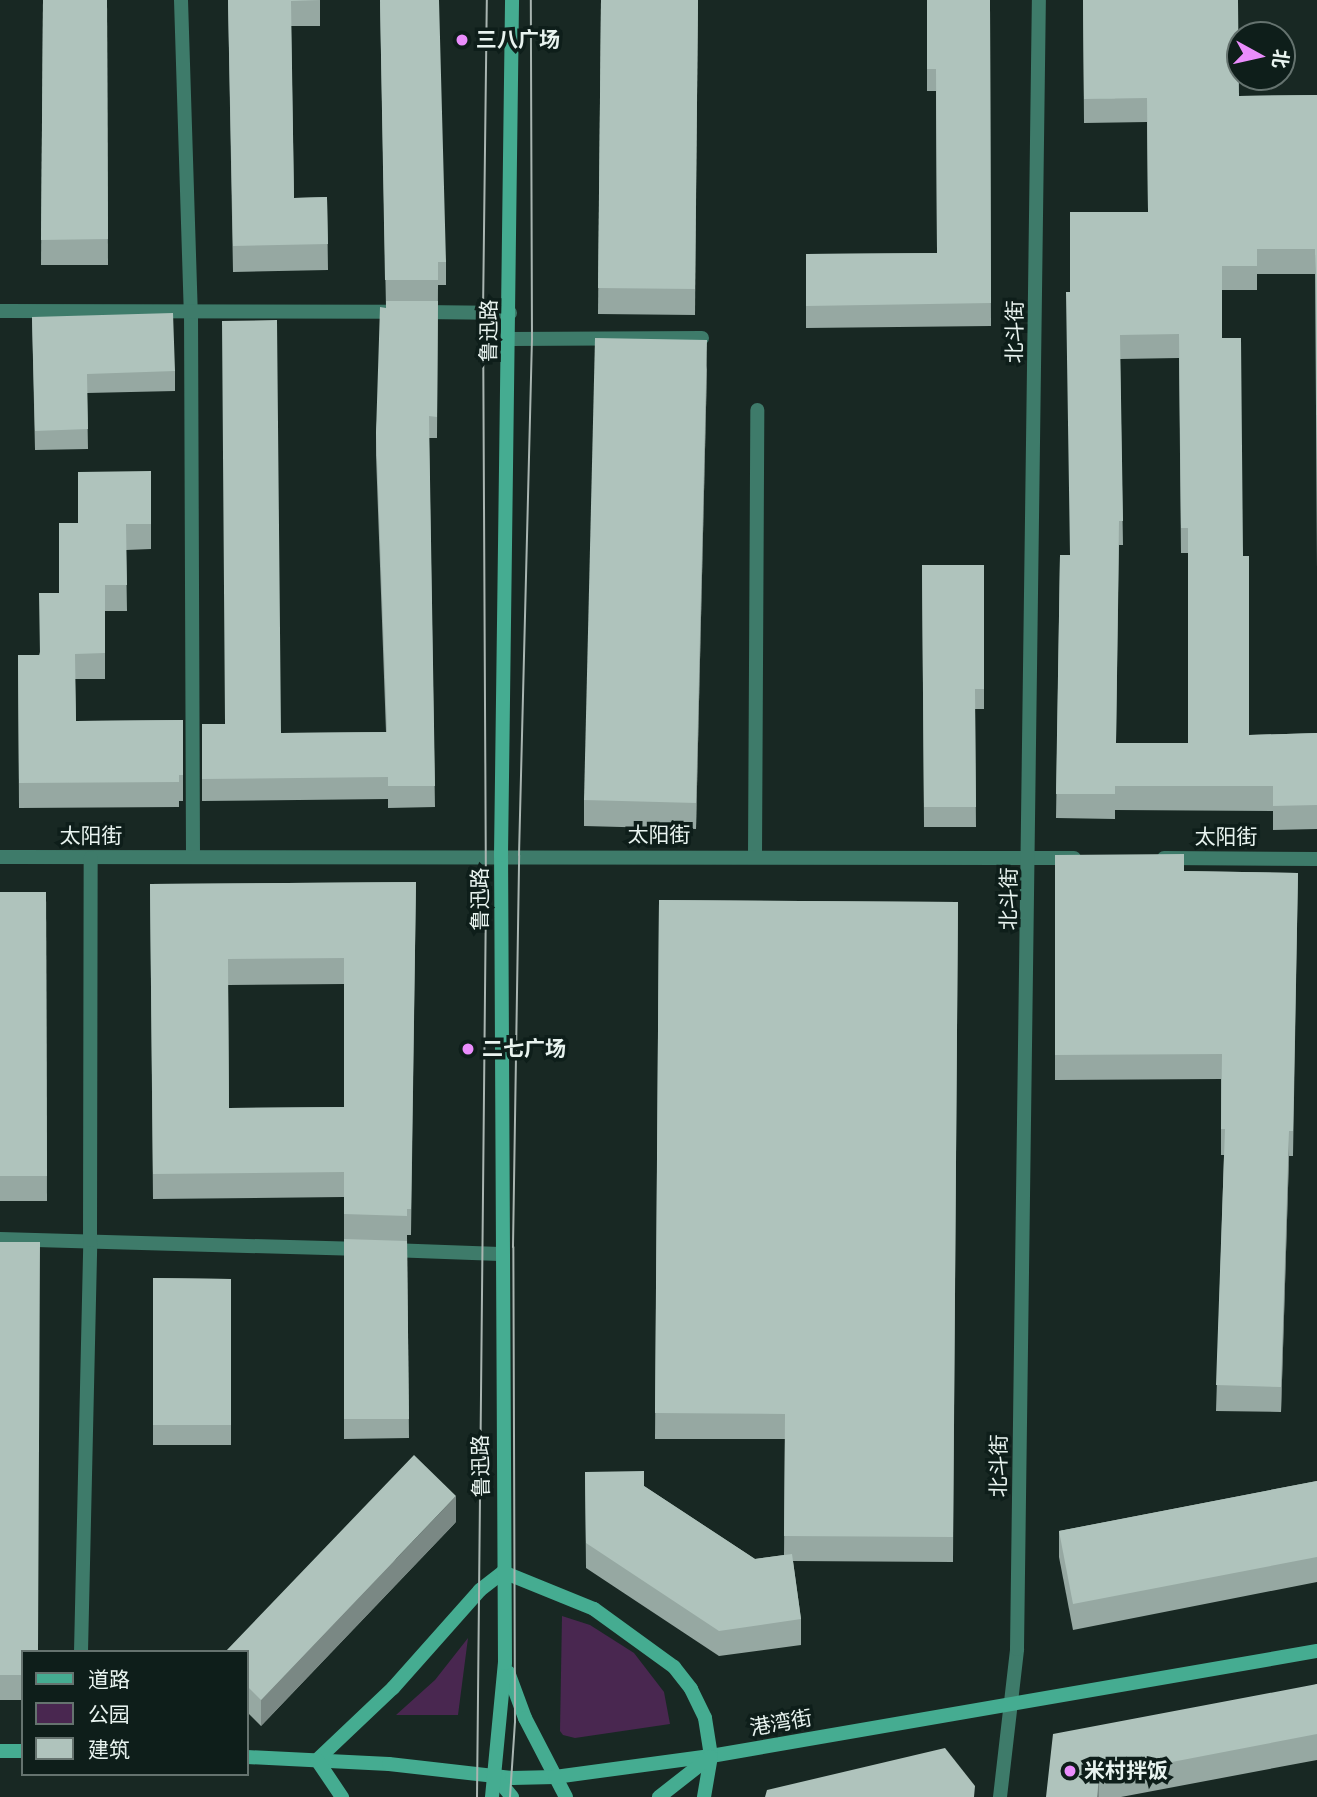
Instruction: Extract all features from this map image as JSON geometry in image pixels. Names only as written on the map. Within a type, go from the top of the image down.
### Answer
[{"type":"main road","name":"鲁迅路","points":[[492,1797],[505,1663],[500,1254],[501,855],[510,339],[512,0]]},
{"type":"main road","points":[[342,1797],[317,1760],[393,1688],[480,1590],[503,1572],[594,1609],[674,1667],[691,1689],[705,1718],[711,1756],[704,1797]]},
{"type":"main road","name":"港湾街","points":[[248,1757],[317,1760],[495,1776],[555,1777],[711,1756],[1317,1651]]},
{"type":"main road","points":[[505,1663],[525,1718],[566,1797]]},
{"type":"main road","points":[[0,1751],[21,1751]]},
{"type":"main road","points":[[659,1797],[711,1756]]},
{"type":"main road","points":[[495,1776],[512,1797]]},
{"type":"street","points":[[181,0],[191,311],[193,857]]},
{"type":"street","name":"北斗街","points":[[1000,1797],[1018,1635],[1031,858],[1039,0]]},
{"type":"street","points":[[0,311],[510,313]]},
{"type":"street","points":[[510,339],[702,338]]},
{"type":"street","points":[[755,856],[757,410]]},
{"type":"street","name":"太阳街","points":[[0,857],[501,855],[1085,858]]},
{"type":"street","points":[[81,1650],[90,1240],[91,858]]},
{"type":"street","name":"太阳街","points":[[1153,858],[1317,859]]},
{"type":"street","points":[[0,1239],[500,1254]]},
{"type":"green space","points":[[562,1616],[590,1625],[634,1653],[664,1692],[670,1724],[575,1738],[563,1735],[560,1731]]},
{"type":"green space","points":[[468,1638],[458,1715],[396,1715],[435,1680]]},
{"type":"building","points":[[43,0],[107,0],[108,239],[41,240]]},
{"type":"building","points":[[228,0],[320,0],[291,1],[294,198],[327,197],[328,244],[233,246]]},
{"type":"building","points":[[380,0],[439,0],[446,262],[438,262],[438,280],[385,280]]},
{"type":"building","points":[[601,0],[698,0],[695,289],[598,288]]},
{"type":"building","points":[[927,0],[990,0],[991,303],[806,306],[806,254],[937,253],[936,69],[927,69]]},
{"type":"building","points":[[1083,0],[1238,0],[1238,21],[1226,21],[1226,91],[1239,91],[1239,96],[1317,95],[1317,571],[1315,249],[1257,249],[1257,266],[1222,266],[1222,338],[1241,338],[1243,556],[1249,556],[1249,735],[1317,733],[1317,805],[1273,806],[1273,786],[1115,786],[1115,794],[1056,794],[1060,555],[1070,555],[1066,292],[1070,292],[1070,212],[1148,212],[1147,98],[1084,99]],"holes":[[[1179,334],[1181,528],[1188,528],[1188,743],[1116,743],[1119,521],[1123,521],[1120,335]]]},
{"type":"building","points":[[386,301],[438,301],[437,417],[429,416],[435,786],[388,786],[388,777],[202,779],[202,724],[225,724],[222,321],[277,320],[281,733],[387,732],[376,433],[380,307],[386,308]]},
{"type":"building","points":[[173,313],[175,371],[87,374],[88,429],[35,431],[32,317]]},
{"type":"building","points":[[595,338],[707,340],[696,803],[584,800]]},
{"type":"building","points":[[151,471],[151,524],[126,524],[127,585],[105,585],[105,653],[75,654],[76,721],[183,720],[183,775],[179,775],[179,782],[19,783],[18,655],[40,655],[39,593],[59,593],[59,523],[78,523],[78,472]]},
{"type":"building","points":[[922,565],[984,565],[984,689],[975,689],[976,807],[924,807]]},
{"type":"building","points":[[1184,854],[1184,871],[1298,873],[1293,1131],[1289,1131],[1281,1387],[1216,1385],[1225,1129],[1221,1129],[1222,1054],[1055,1055],[1055,855]]},
{"type":"building","points":[[416,882],[411,1209],[407,1209],[407,1216],[344,1214],[344,1172],[153,1174],[150,884]],"holes":[[[344,958],[344,1107],[229,1108],[228,959]]]},
{"type":"building","points":[[0,892],[46,892],[47,1176],[0,1176]]},
{"type":"building","points":[[659,900],[958,902],[953,1537],[784,1536],[785,1414],[655,1413]]},
{"type":"building","points":[[344,1239],[407,1241],[409,1419],[344,1419]]},
{"type":"building","points":[[0,1242],[40,1242],[38,1650],[21,1650],[21,1675],[0,1675]]},
{"type":"building","points":[[153,1278],[231,1279],[231,1425],[153,1425]]},
{"type":"building","points":[[414,1455],[456,1496],[261,1700],[248,1687],[248,1650],[227,1650]]},
{"type":"building","points":[[644,1471],[644,1486],[755,1559],[792,1554],[801,1619],[719,1631],[586,1543],[585,1472]]},
{"type":"building","points":[[1317,1481],[1317,1557],[1073,1604],[1059,1531]]},
{"type":"building","points":[[1317,1684],[1317,1734],[1099,1776],[1097,1797],[1046,1797],[1053,1734]]},
{"type":"building","points":[[945,1748],[975,1786],[974,1797],[765,1797],[767,1790]]},
{"type":"tram line","points":[[477,1797],[486,900],[483,313],[487,0]]},
{"type":"tram line","points":[[510,1797],[515,1722],[513,1247],[519,855],[532,339],[531,0]]},
{"type":"place","name":"三八广场","points":[[462,40]]},
{"type":"place","name":"二七广场","points":[[468,1049]]},
{"type":"place","name":"米村拌饭","points":[[1070,1771]]}]
